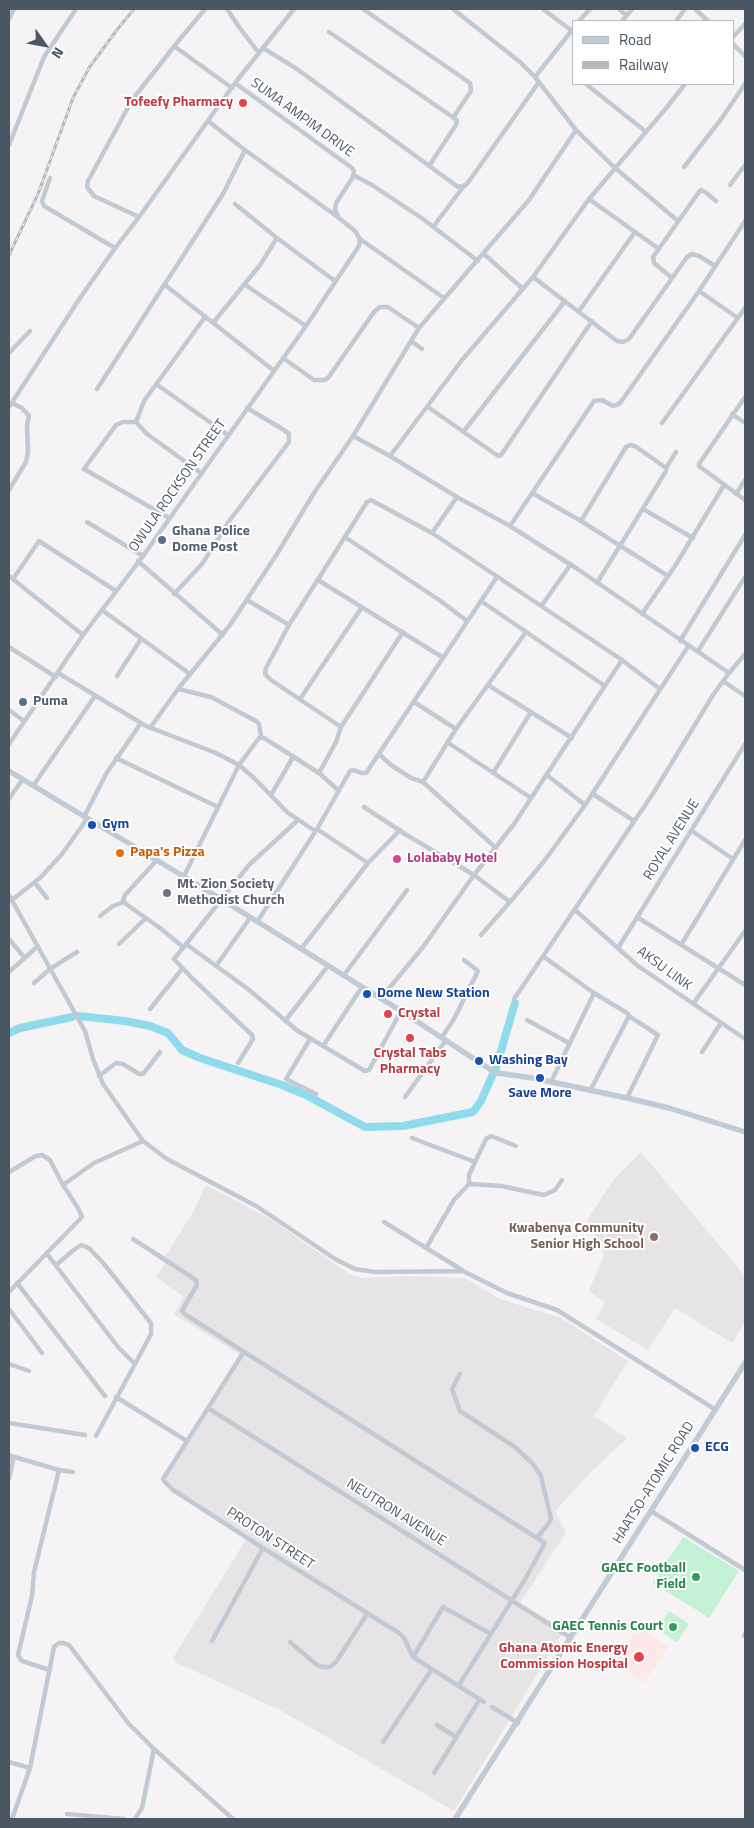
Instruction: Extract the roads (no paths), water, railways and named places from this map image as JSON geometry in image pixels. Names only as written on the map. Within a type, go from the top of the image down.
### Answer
[{"type":"main road","points":[[9,771],[344,975],[402,1011],[483,1066],[497,1073],[627,1098],[669,1108],[745,1132]]},
{"type":"main road","name":"HAATSO-ATOMIC ROAD","points":[[455,1819],[518,1723],[745,1363]]},
{"type":"street","points":[[9,19],[14,9]]},
{"type":"street","points":[[9,145],[44,57],[76,9]]},
{"type":"street","points":[[139,217],[94,196],[88,187],[88,181],[132,100],[205,9]]},
{"type":"street","points":[[227,9],[260,53]]},
{"type":"street","points":[[9,490],[26,462],[28,452],[27,426],[30,416],[22,408],[10,405],[115,248],[233,86],[294,9]]},
{"type":"street","points":[[363,9],[470,83],[471,91],[453,118]]},
{"type":"street","points":[[453,9],[520,62],[535,77],[576,130],[614,168],[678,222]]},
{"type":"street","points":[[535,77],[572,30],[543,9]]},
{"type":"street","points":[[580,20],[590,9]]},
{"type":"street","points":[[619,9],[626,15]]},
{"type":"street","points":[[623,20],[632,9]]},
{"type":"street","points":[[677,20],[685,9]]},
{"type":"street","points":[[695,9],[707,20]]},
{"type":"street","points":[[734,36],[745,24]]},
{"type":"street","points":[[329,32],[457,120],[456,125],[429,166]]},
{"type":"street","points":[[734,45],[745,56]]},
{"type":"street","name":"SUMA AMPIM DRIVE","points":[[174,46],[352,168],[353,173],[433,227],[478,261]]},
{"type":"street","points":[[263,48],[305,74],[455,185],[463,187]]},
{"type":"street","points":[[433,227],[472,177],[539,82]]},
{"type":"street","points":[[684,167],[722,118],[745,84]]},
{"type":"street","points":[[587,85],[645,131]]},
{"type":"street","points":[[390,456],[462,360],[523,290],[589,199],[684,85]]},
{"type":"street","points":[[208,121],[339,218],[355,231],[360,238],[444,298]]},
{"type":"street","points":[[150,728],[247,600],[419,328],[529,200],[576,130]]},
{"type":"street","points":[[97,389],[223,194],[245,150]]},
{"type":"street","points":[[730,185],[745,166]]},
{"type":"street","points":[[339,218],[336,203],[353,173]]},
{"type":"street","points":[[50,178],[42,201],[44,206],[115,248]]},
{"type":"street","points":[[672,277],[652,261],[701,190],[716,201]]},
{"type":"street","points":[[589,199],[659,249]]},
{"type":"street","points":[[235,204],[335,281]]},
{"type":"street","points":[[510,526],[594,401],[602,400],[613,406],[619,404],[699,291],[745,221]]},
{"type":"street","points":[[579,311],[635,232]]},
{"type":"street","points":[[212,323],[244,284],[277,238]]},
{"type":"street","name":"OWULA ROCKSON STREET","points":[[9,744],[83,635],[142,556],[306,326],[359,246],[360,238]]},
{"type":"street","points":[[484,254],[523,290]]},
{"type":"street","points":[[533,277],[617,341],[623,342],[629,339],[687,257],[692,254],[699,256],[715,266]]},
{"type":"street","points":[[244,284],[306,326]]},
{"type":"street","points":[[165,285],[273,370]]},
{"type":"street","points":[[699,291],[738,318]]},
{"type":"street","points":[[464,431],[565,301]]},
{"type":"street","points":[[283,358],[314,380],[324,380],[328,378],[374,312],[380,307],[388,307],[419,328]]},
{"type":"street","points":[[662,423],[745,308]]},
{"type":"street","points":[[136,422],[144,401],[205,317]]},
{"type":"street","points":[[428,406],[498,456],[502,455],[592,321]]},
{"type":"street","points":[[9,353],[30,330]]},
{"type":"street","points":[[411,341],[422,349]]},
{"type":"street","points":[[156,384],[228,435]]},
{"type":"street","points":[[745,397],[699,464],[702,469],[745,500]]},
{"type":"street","points":[[174,594],[202,564],[230,520],[289,442],[289,434],[247,408]]},
{"type":"street","points":[[732,414],[745,423]]},
{"type":"street","points":[[169,518],[84,469],[116,425],[123,422],[136,422],[147,434],[201,474]]},
{"type":"street","points":[[352,436],[510,526],[571,564],[680,641],[730,673]]},
{"type":"street","points":[[581,521],[626,447],[634,446],[666,468]]},
{"type":"street","points":[[597,583],[644,509],[676,452]]},
{"type":"street","points":[[736,494],[745,480]]},
{"type":"street","points":[[642,614],[668,576],[724,485]]},
{"type":"street","points":[[532,492],[668,576]]},
{"type":"street","points":[[432,533],[457,497]]},
{"type":"street","points":[[341,727],[265,674],[266,668],[289,625],[366,502],[371,500],[432,533],[542,605],[622,660],[660,689]]},
{"type":"street","points":[[644,509],[692,538]]},
{"type":"street","points":[[87,522],[142,556]]},
{"type":"street","points":[[680,641],[745,535]]},
{"type":"street","points":[[345,537],[467,621]]},
{"type":"street","points":[[83,635],[11,578],[39,541],[116,591]]},
{"type":"street","points":[[138,561],[222,635]]},
{"type":"street","points":[[542,605],[571,564]]},
{"type":"street","points":[[257,922],[316,830],[351,770],[364,774],[497,577]]},
{"type":"street","points":[[698,651],[745,577]]},
{"type":"street","points":[[318,580],[442,658]]},
{"type":"street","points":[[247,600],[289,625]]},
{"type":"street","points":[[481,601],[605,686]]},
{"type":"street","points":[[300,699],[362,607]]},
{"type":"street","points":[[102,610],[190,674]]},
{"type":"street","points":[[319,773],[336,742],[341,727],[403,632]]},
{"type":"street","points":[[422,782],[456,728],[526,632]]},
{"type":"street","points":[[118,676],[141,638]]},
{"type":"street","points":[[481,935],[545,860],[593,794],[689,645]]},
{"type":"street","points":[[9,647],[150,728],[210,750],[239,765],[271,794],[287,812],[368,863]]},
{"type":"street","points":[[514,999],[654,792],[713,694],[745,654]]},
{"type":"street","points":[[380,998],[423,947],[474,874],[496,848],[572,738],[622,660]]},
{"type":"street","points":[[723,681],[745,696]]},
{"type":"street","points":[[488,685],[572,738]]},
{"type":"street","points":[[178,689],[211,698],[256,721],[260,728],[261,737],[239,765],[184,876]]},
{"type":"street","points":[[33,786],[95,696]]},
{"type":"street","points":[[414,702],[456,728]]},
{"type":"street","points":[[9,710],[24,721]]},
{"type":"street","points":[[493,773],[531,712]]},
{"type":"street","points":[[12,900],[36,883],[62,854],[85,818],[116,758],[141,723]]},
{"type":"street","points":[[261,737],[319,773],[338,791]]},
{"type":"street","points":[[447,742],[531,798]]},
{"type":"street","name":"ROYAL AVENUE","points":[[618,948],[745,744]]},
{"type":"street","points":[[379,754],[404,773],[422,782],[496,848]]},
{"type":"street","points":[[271,794],[293,757]]},
{"type":"street","points":[[116,758],[218,807]]},
{"type":"street","points":[[547,775],[585,805]]},
{"type":"street","points":[[9,799],[22,780]]},
{"type":"street","points":[[593,794],[634,821]]},
{"type":"street","points":[[364,807],[474,874],[510,902]]},
{"type":"street","points":[[238,1063],[253,1039],[252,1035],[182,969],[174,958],[249,865],[298,820]]},
{"type":"street","points":[[301,949],[368,863],[400,830]]},
{"type":"street","points":[[692,831],[733,860]]},
{"type":"street","points":[[681,945],[745,840]]},
{"type":"street","points":[[124,902],[125,895],[157,860]]},
{"type":"street","points":[[36,883],[47,898]]},
{"type":"street","points":[[344,975],[407,890]]},
{"type":"street","points":[[9,895],[85,1032],[103,1084],[143,1141],[167,1159],[258,1207],[350,1267],[375,1272],[463,1271]]},
{"type":"street","points":[[100,916],[113,906],[124,902]]},
{"type":"street","points":[[124,902],[248,989],[285,1021],[310,1039],[368,1071],[402,1011]]},
{"type":"street","name":"AKSU LINK","points":[[575,910],[643,970],[745,1039]]},
{"type":"street","points":[[637,917],[745,985]]},
{"type":"street","points":[[119,944],[146,918]]},
{"type":"street","points":[[216,966],[250,918]]},
{"type":"street","points":[[693,1004],[745,931]]},
{"type":"street","points":[[9,939],[24,957]]},
{"type":"street","points":[[9,972],[38,946]]},
{"type":"street","points":[[34,983],[50,969],[78,952]]},
{"type":"street","points":[[544,957],[658,1035],[627,1098]]},
{"type":"street","points":[[405,1097],[444,1039],[478,974],[478,969],[464,960]]},
{"type":"street","points":[[285,1021],[328,966]]},
{"type":"street","points":[[150,1009],[182,969]]},
{"type":"street","points":[[323,1046],[362,987]]},
{"type":"street","points":[[551,1082],[594,993]]},
{"type":"street","points":[[590,1091],[629,1016]]},
{"type":"street","points":[[527,1020],[570,1043]]},
{"type":"street","points":[[702,1052],[721,1024]]},
{"type":"street","points":[[310,1039],[286,1079],[316,1094]]},
{"type":"street","points":[[99,1076],[116,1063],[123,1064],[139,1074],[143,1074],[160,1052]]},
{"type":"street","points":[[426,1248],[451,1205],[469,1184],[469,1175],[486,1139],[491,1136],[516,1146]]},
{"type":"street","points":[[412,1138],[475,1162]]},
{"type":"street","points":[[63,1185],[94,1163],[143,1141]]},
{"type":"street","points":[[9,1172],[36,1156],[42,1155],[50,1160],[82,1217],[9,1292]]},
{"type":"street","points":[[469,1184],[501,1186],[544,1195],[555,1190],[562,1180]]},
{"type":"street","points":[[384,1222],[463,1271],[507,1293],[545,1305],[570,1316],[716,1410]]},
{"type":"street","points":[[133,1238],[196,1280],[197,1285],[182,1309],[183,1314],[545,1543],[459,1685]]},
{"type":"street","points":[[56,1265],[74,1249],[82,1246],[89,1248],[104,1264],[150,1323],[151,1334],[96,1436]]},
{"type":"street","points":[[47,1254],[106,1332],[135,1364]]},
{"type":"street","points":[[17,1283],[105,1396]]},
{"type":"street","points":[[9,1309],[42,1353]]},
{"type":"street","name":"PROTON STREET","points":[[244,1353],[163,1479],[173,1490],[400,1634],[413,1656],[482,1701],[456,1737]]},
{"type":"street","points":[[9,1364],[29,1371]]},
{"type":"street","points":[[460,1374],[452,1388],[460,1410],[515,1447],[533,1464],[541,1476],[550,1524],[537,1538]]},
{"type":"street","points":[[116,1397],[187,1441]]},
{"type":"street","name":"NEUTRON AVENUE","points":[[208,1408],[571,1638]]},
{"type":"street","points":[[9,1423],[85,1435]]},
{"type":"street","points":[[10,1455],[59,1470],[73,1472]]},
{"type":"street","points":[[9,1478],[13,1461],[10,1455]]},
{"type":"street","points":[[50,1670],[22,1661],[18,1655],[32,1596],[34,1572],[59,1470]]},
{"type":"street","points":[[651,1511],[745,1570]]},
{"type":"street","points":[[212,1641],[263,1548]]},
{"type":"street","points":[[413,1656],[443,1607],[491,1634]]},
{"type":"street","points":[[290,1642],[317,1665],[330,1667],[336,1662],[367,1614]]},
{"type":"street","points":[[12,1819],[30,1768],[54,1647],[59,1643],[69,1646],[123,1717],[154,1749],[233,1819]]},
{"type":"street","points":[[383,1742],[432,1668]]},
{"type":"street","points":[[492,1707],[518,1723]]},
{"type":"street","points":[[434,1773],[456,1737],[436,1725]]},
{"type":"street","points":[[135,1819],[142,1808],[154,1749]]},
{"type":"street","points":[[9,1762],[30,1768]]},
{"type":"street","points":[[68,1814],[124,1819]]},
{"type":"waterway","points":[[496,1068],[515,1003]]},
{"type":"waterway","points":[[79,1016],[150,1026],[168,1033],[182,1050],[306,1095],[365,1127],[403,1126],[473,1112],[481,1101],[493,1074]]},
{"type":"waterway","points":[[9,1033],[20,1028],[72,1017]]},
{"type":"railway","points":[[9,255],[38,194],[73,98],[89,68],[134,9]]},
{"type":"place","name":"Tofeefy Pharmacy","points":[[243,103]]},
{"type":"place","name":"Ghana Police Dome Post","points":[[162,540]]},
{"type":"place","name":"Puma","points":[[23,702]]},
{"type":"place","name":"Gym","points":[[92,825]]},
{"type":"place","name":"Papa's Pizza","points":[[120,853]]},
{"type":"place","name":"Lolababy Hotel","points":[[397,859]]},
{"type":"place","name":"Mt. Zion Society Methodist Church","points":[[167,893]]},
{"type":"place","name":"Dome New Station","points":[[367,994]]},
{"type":"place","name":"Crystal","points":[[388,1014]]},
{"type":"place","name":"Crystal Tabs Pharmacy","points":[[410,1038]]},
{"type":"place","name":"Washing Bay","points":[[479,1061]]},
{"type":"place","name":"Save More","points":[[540,1078]]},
{"type":"place","name":"Kwabenya Community Senior High School","points":[[654,1237]]},
{"type":"place","name":"ECG","points":[[695,1448]]},
{"type":"place","name":"GAEC Football Field","points":[[696,1577]]},
{"type":"place","name":"GAEC Tennis Court","points":[[673,1627]]},
{"type":"place","name":"Ghana Atomic Energy Commission Hospital","points":[[639,1657]]}]
